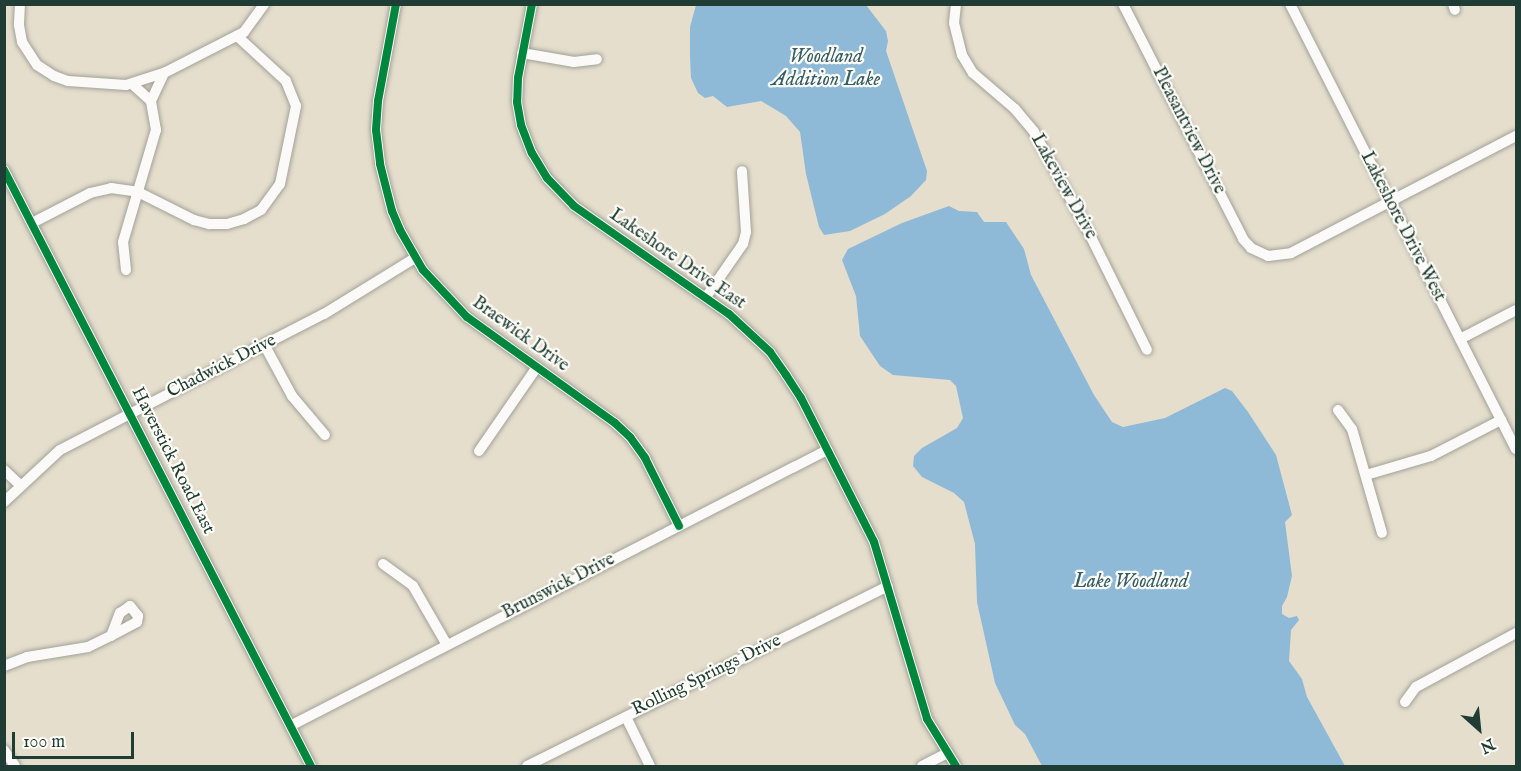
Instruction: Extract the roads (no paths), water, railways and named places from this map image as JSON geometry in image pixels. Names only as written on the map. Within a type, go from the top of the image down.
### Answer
[{"type":"street","points":[[20,4],[19,25],[22,42],[29,56],[54,76],[68,81],[132,85],[164,73],[237,36],[255,19],[264,4]]},
{"type":"street","name":"Braewick Drive","points":[[396,4],[378,101],[376,130],[380,164],[392,211],[415,258],[433,283],[466,317],[615,423],[630,437],[645,458],[679,526]]},
{"type":"street","name":"Lakeshore Drive East","points":[[531,4],[522,53],[517,102],[521,125],[532,153],[547,178],[574,206],[706,297],[748,329],[770,352],[801,398],[874,542],[927,719],[956,766]]},
{"type":"street","name":"Lakeview Drive","points":[[956,4],[954,23],[962,54],[973,73],[1015,110],[1034,132],[1081,217],[1147,350]]},
{"type":"street","name":"Pleasantview Drive","points":[[1123,4],[1243,239],[1259,253],[1278,257],[1291,254],[1389,202]]},
{"type":"street","name":"Lakeshore Drive West","points":[[1290,4],[1516,449]]},
{"type":"street","points":[[32,223],[101,190],[138,192],[194,220],[209,224],[227,224],[244,219],[261,210],[273,197],[284,174],[296,106],[286,81],[237,36]]},
{"type":"street","points":[[522,53],[574,62],[597,59]]},
{"type":"street","points":[[126,270],[123,242],[156,130],[151,101],[164,73]]},
{"type":"street","points":[[132,85],[151,101]]},
{"type":"street","points":[[1389,202],[1516,136]]},
{"type":"street","name":"Haverstick Road East","points":[[4,170],[292,725],[311,766]]},
{"type":"street","points":[[706,297],[743,244],[746,231],[742,171]]},
{"type":"street","name":"Chadwick Drive","points":[[4,502],[60,450],[265,346],[352,298],[415,258]]},
{"type":"street","points":[[1460,339],[1516,310]]},
{"type":"street","points":[[265,346],[292,396],[325,435]]},
{"type":"street","points":[[479,451],[537,367]]},
{"type":"street","points":[[1338,410],[1352,429],[1382,533]]},
{"type":"street","points":[[1366,475],[1431,456],[1501,420]]},
{"type":"street","name":"Brunswick Drive","points":[[292,725],[827,450]]},
{"type":"street","points":[[4,470],[21,486]]},
{"type":"street","points":[[383,564],[413,586],[447,645]]},
{"type":"street","name":"Rolling Springs Drive","points":[[527,766],[888,586]]},
{"type":"street","points":[[1405,702],[1416,687],[1516,633]]},
{"type":"street","points":[[4,666],[27,657],[88,646],[111,636]]},
{"type":"street","points":[[626,717],[650,766]]},
{"type":"street","points":[[4,750],[15,766]]},
{"type":"street","points":[[922,766],[947,753]]},
{"type":"water","name":"Woodland Addition Lake","points":[[696,5],[866,5],[886,31],[888,41],[886,51],[927,171],[926,180],[911,196],[885,214],[850,231],[824,235],[819,227],[806,174],[800,132],[786,116],[761,101],[727,107],[713,96],[705,98],[698,93],[691,78],[690,57],[690,27]]},
{"type":"water","name":"Lake Woodland","points":[[949,206],[959,211],[977,212],[984,222],[1006,222],[1024,249],[1031,275],[1094,395],[1112,422],[1123,427],[1165,418],[1225,388],[1232,391],[1248,412],[1276,455],[1292,515],[1285,522],[1292,576],[1287,597],[1282,606],[1282,614],[1289,618],[1297,616],[1299,620],[1291,630],[1289,661],[1302,679],[1307,697],[1345,766],[1042,766],[1025,734],[1015,725],[995,683],[977,602],[975,544],[964,502],[954,493],[922,477],[913,466],[914,456],[922,448],[957,428],[963,418],[956,386],[950,380],[893,375],[880,366],[860,336],[856,296],[842,260],[848,249],[902,223]]}]
